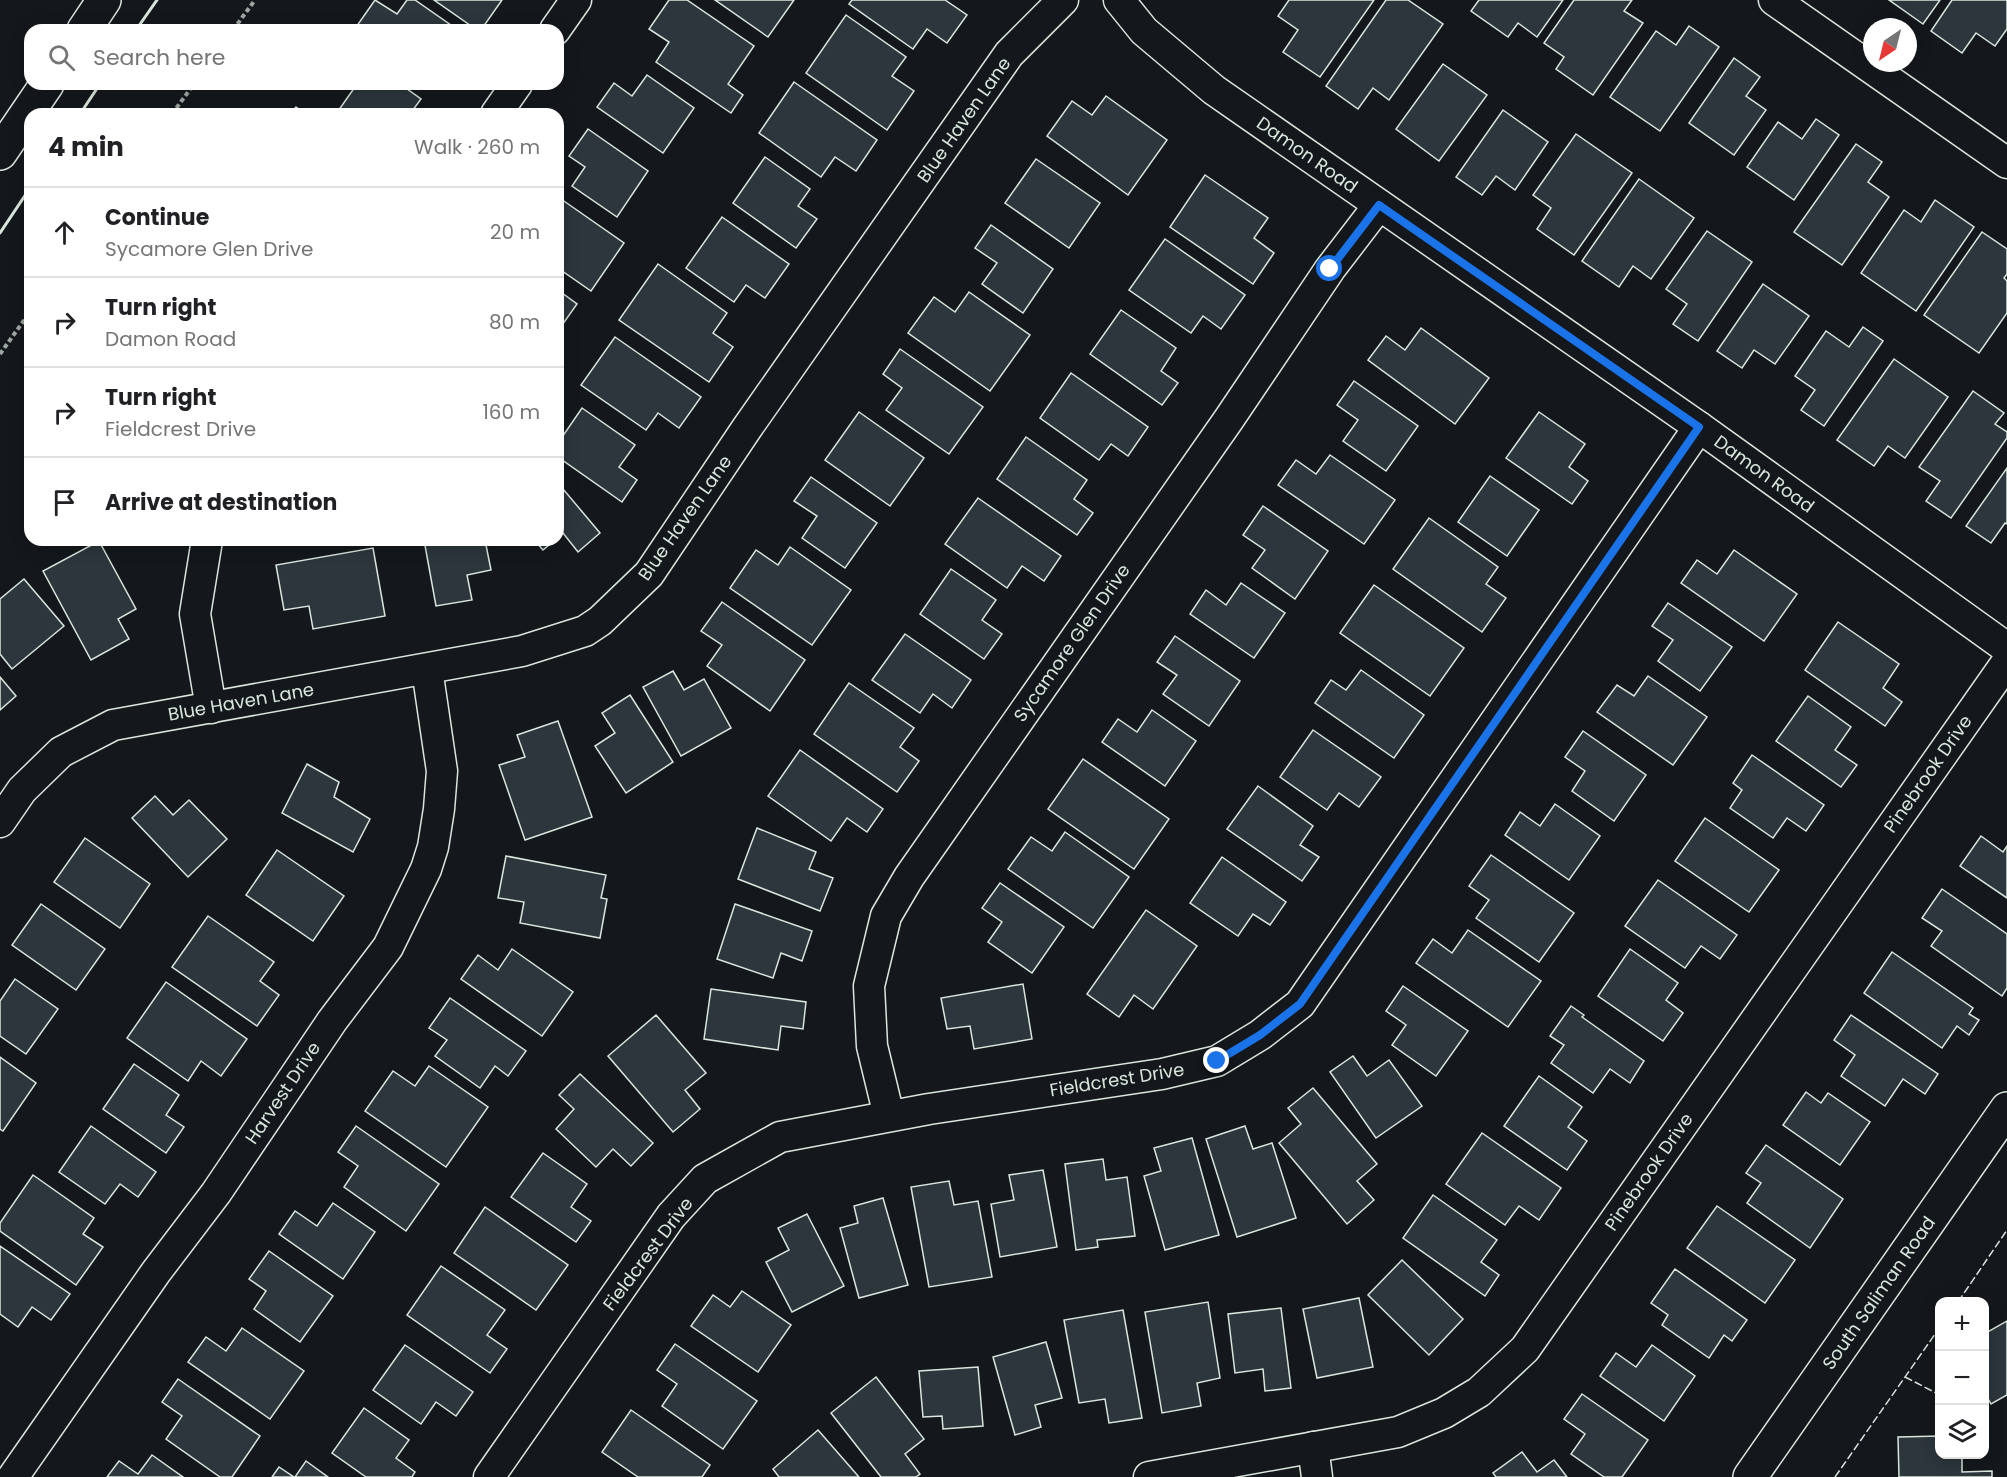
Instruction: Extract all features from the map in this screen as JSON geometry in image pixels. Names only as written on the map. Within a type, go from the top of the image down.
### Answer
[{"type":"main road","points":[[88,24],[104,0]]},
{"type":"main road","points":[[31,108],[43,90]]},
{"type":"main road","points":[[0,153],[24,118]]},
{"type":"main road","name":"South Saliman Road","points":[[1750,1477],[2007,1108]]},
{"type":"street","points":[[559,24],[576,0]]},
{"type":"street","name":"Blue Haven Lane","points":[[0,822],[22,790],[61,752],[113,725],[522,651],[585,631],[600,621],[649,574],[747,428],[1009,54],[1063,0]]},
{"type":"street","name":"Damon Road","points":[[1119,0],[1144,31],[1214,90],[1699,427],[2007,648]]},
{"type":"street","points":[[1774,0],[2007,163]]},
{"type":"street","points":[[500,108],[513,90]]},
{"type":"street","name":"Sycamore Glen Drive","points":[[889,1116],[872,1046],[869,986],[886,916],[909,877],[1222,429],[1330,269],[1379,205]]},
{"type":"street","name":"Fieldcrest Drive","points":[[489,1477],[671,1216],[705,1179],[780,1137],[889,1116],[1162,1074],[1217,1061],[1260,1035],[1300,1004],[1699,427]]},
{"type":"street","points":[[206,546],[195,614],[211,708]]},
{"type":"street","name":"Pinebrook Drive","points":[[1149,1477],[1398,1432],[1444,1413],[1479,1392],[1525,1349],[2007,662]]},
{"type":"street","name":"Harvest Drive","points":[[13,1477],[156,1272],[216,1193],[332,1021],[388,947],[426,868],[433,847],[440,809],[442,771],[427,669]]},
{"type":"street","points":[[1313,1448],[1317,1477]]},
{"type":"path","points":[[237,24],[255,0]]},
{"type":"path","points":[[176,108],[190,90]]},
{"type":"path","points":[[0,354],[24,320]]},
{"type":"building","points":[[375,0],[397,14],[407,0],[415,0],[449,24],[358,24]]},
{"type":"building","points":[[434,0],[502,0],[485,24],[468,24]]},
{"type":"building","points":[[669,0],[687,0],[754,46],[728,84],[743,95],[731,113],[656,62],[669,42],[649,29]]},
{"type":"building","points":[[715,0],[794,0],[768,37]]},
{"type":"building","points":[[852,0],[945,0],[967,15],[947,43],[927,29],[913,49],[849,4]]},
{"type":"building","points":[[1289,0],[1374,0],[1320,77],[1283,52],[1298,30],[1278,16]]},
{"type":"building","points":[[1386,0],[1408,0],[1443,24],[1389,100],[1373,88],[1358,109],[1326,86]]},
{"type":"building","points":[[1479,0],[1563,0],[1537,37],[1518,23],[1508,37],[1471,11]]},
{"type":"building","points":[[1574,0],[1632,0],[1624,11],[1643,23],[1593,95],[1556,69],[1564,57],[1544,43]]},
{"type":"building","points":[[1889,0],[1940,0],[1923,24]]},
{"type":"building","points":[[1952,0],[2007,0],[2007,29],[1995,46],[1976,33],[1962,53],[1931,31]]},
{"type":"building","points":[[846,15],[906,57],[892,76],[914,91],[887,130],[806,73]]},
{"type":"building","points":[[1689,26],[1719,47],[1660,131],[1610,97],[1656,31],[1676,45]]},
{"type":"building","points":[[1734,58],[1760,77],[1746,96],[1766,110],[1734,155],[1689,123]]},
{"type":"building","points":[[1443,64],[1487,95],[1439,161],[1396,129]]},
{"type":"building","points":[[647,75],[694,108],[663,153],[597,107],[614,83],[632,96]]},
{"type":"building","points":[[794,82],[877,140],[856,171],[835,157],[821,177],[759,133]]},
{"type":"building","points":[[353,90],[408,90],[421,99],[414,108],[340,108]]},
{"type":"building","points":[[1106,96],[1167,140],[1128,195],[1047,136],[1072,101],[1092,115]]},
{"type":"building","points":[[1503,110],[1548,142],[1515,190],[1496,176],[1482,195],[1456,177]]},
{"type":"building","points":[[1816,119],[1839,135],[1794,200],[1747,167],[1778,122],[1802,139]]},
{"type":"building","points":[[588,129],[648,171],[617,217],[572,186],[585,167],[569,156]]},
{"type":"building","points":[[1576,134],[1632,173],[1574,255],[1537,229],[1551,208],[1533,195]]},
{"type":"building","points":[[1856,144],[1882,162],[1868,182],[1889,197],[1842,265],[1794,232]]},
{"type":"building","points":[[765,157],[810,189],[798,206],[817,219],[796,248],[733,203]]},
{"type":"building","points":[[1036,159],[1100,203],[1069,248],[1005,203]]},
{"type":"building","points":[[1205,175],[1268,218],[1254,238],[1274,253],[1253,284],[1170,227]]},
{"type":"building","points":[[1639,179],[1694,218],[1651,279],[1633,266],[1619,287],[1582,261]]},
{"type":"building","points":[[1935,200],[1974,227],[1916,311],[1861,273],[1904,210],[1921,222]]},
{"type":"building","points":[[564,201],[624,243],[591,291],[564,272]]},
{"type":"building","points":[[722,217],[789,264],[765,298],[746,285],[734,302],[686,268]]},
{"type":"building","points":[[991,225],[1053,269],[1023,313],[982,284],[997,263],[975,248]]},
{"type":"building","points":[[1707,231],[1752,262],[1698,341],[1673,324],[1687,304],[1666,289]]},
{"type":"building","points":[[1982,232],[2007,249],[2007,274],[2004,278],[2007,281],[2007,313],[1979,353],[1924,315]]},
{"type":"building","points":[[1165,239],[1245,295],[1221,329],[1203,316],[1191,333],[1129,290]]},
{"type":"building","points":[[658,264],[727,313],[713,333],[733,347],[709,382],[619,320]]},
{"type":"building","points":[[1763,284],[1809,316],[1775,364],[1754,350],[1742,368],[1717,351]]},
{"type":"building","points":[[969,292],[1030,335],[990,391],[908,333],[934,297],[955,312]]},
{"type":"building","points":[[564,294],[577,304],[564,322]]},
{"type":"building","points":[[1121,310],[1176,348],[1161,371],[1178,383],[1162,405],[1090,354]]},
{"type":"building","points":[[1863,327],[1883,341],[1824,426],[1801,410],[1815,390],[1795,376],[1826,331],[1849,347]]},
{"type":"building","points":[[1421,328],[1489,378],[1455,424],[1368,360],[1386,336],[1405,350]]},
{"type":"building","points":[[615,337],[701,397],[679,428],[658,413],[646,430],[581,385]]},
{"type":"building","points":[[900,349],[983,407],[949,454],[886,410],[902,388],[883,374]]},
{"type":"building","points":[[1894,359],[1948,397],[1905,458],[1888,446],[1874,466],[1837,440]]},
{"type":"building","points":[[1071,373],[1148,427],[1128,456],[1111,444],[1099,460],[1040,418]]},
{"type":"building","points":[[1354,381],[1418,426],[1386,471],[1343,441],[1358,420],[1337,405]]},
{"type":"building","points":[[1973,391],[2004,413],[1995,424],[2007,432],[2007,438],[1951,518],[1926,501],[1940,481],[1919,467]]},
{"type":"building","points":[[582,408],[635,445],[619,467],[637,480],[622,502],[564,461],[564,434]]},
{"type":"building","points":[[859,412],[924,458],[890,506],[825,460]]},
{"type":"building","points":[[1539,412],[1585,444],[1569,467],[1588,481],[1572,504],[1506,458]]},
{"type":"building","points":[[1026,437],[1087,480],[1074,499],[1093,513],[1077,535],[997,479]]},
{"type":"building","points":[[1330,455],[1395,500],[1364,544],[1278,485],[1296,460],[1316,474]]},
{"type":"building","points":[[2007,468],[2007,524],[2005,523],[1991,543],[1966,526]]},
{"type":"building","points":[[1490,476],[1539,510],[1507,556],[1458,522]]},
{"type":"building","points":[[811,477],[877,523],[845,568],[802,538],[817,516],[794,501]]},
{"type":"building","points":[[564,490],[600,533],[578,552],[564,534]]},
{"type":"building","points":[[978,498],[1061,556],[1044,581],[1022,566],[1007,588],[945,544]]},
{"type":"building","points":[[1263,506],[1328,551],[1295,599],[1252,568],[1265,550],[1243,535]]},
{"type":"building","points":[[1429,518],[1498,567],[1486,584],[1506,598],[1482,632],[1393,569]]},
{"type":"building","points":[[90,546],[102,546],[136,609],[118,619],[129,639],[91,660],[43,571]]},
{"type":"building","points":[[425,546],[486,546],[491,570],[467,575],[472,600],[436,606]]},
{"type":"building","points":[[790,547],[851,590],[812,645],[730,588],[756,550],[778,565]]},
{"type":"building","points":[[373,548],[385,616],[313,629],[309,606],[284,610],[276,565]]},
{"type":"building","points":[[1734,550],[1797,594],[1764,641],[1681,583],[1697,560],[1717,574]]},
{"type":"building","points":[[951,569],[996,600],[982,620],[1002,634],[984,659],[920,614]]},
{"type":"building","points":[[24,579],[64,626],[12,669],[0,654],[0,599]]},
{"type":"building","points":[[1241,583],[1285,613],[1254,658],[1190,614],[1206,590],[1226,605]]},
{"type":"building","points":[[1374,585],[1464,648],[1430,696],[1340,633]]},
{"type":"building","points":[[722,602],[805,660],[770,711],[707,666],[722,645],[701,631]]},
{"type":"building","points":[[1668,603],[1732,647],[1700,691],[1658,661],[1673,640],[1652,626]]},
{"type":"building","points":[[1838,622],[1899,664],[1883,688],[1902,702],[1885,726],[1805,670]]},
{"type":"building","points":[[905,634],[971,680],[952,708],[933,694],[920,713],[872,680]]},
{"type":"building","points":[[1175,636],[1240,681],[1209,726],[1163,694],[1177,675],[1157,662]]},
{"type":"building","points":[[1361,670],[1424,715],[1394,758],[1315,703],[1331,680],[1346,690]]},
{"type":"building","points":[[673,671],[684,690],[704,679],[731,728],[681,756],[643,687]]},
{"type":"building","points":[[1648,676],[1707,717],[1673,765],[1597,712],[1617,685],[1634,696]]},
{"type":"building","points":[[0,677],[16,696],[0,710]]},
{"type":"building","points":[[849,683],[914,728],[900,747],[919,761],[897,792],[814,734]]},
{"type":"building","points":[[630,695],[673,762],[626,793],[595,746],[615,733],[602,713]]},
{"type":"building","points":[[1808,696],[1851,727],[1835,750],[1857,765],[1841,787],[1776,741]]},
{"type":"building","points":[[1152,710],[1196,741],[1165,786],[1102,742],[1118,719],[1137,732]]},
{"type":"building","points":[[558,721],[592,817],[525,840],[499,765],[525,757],[517,735]]},
{"type":"building","points":[[1313,730],[1381,777],[1359,807],[1339,793],[1327,810],[1280,777]]},
{"type":"building","points":[[1583,731],[1646,775],[1614,821],[1572,791],[1585,771],[1565,757]]},
{"type":"building","points":[[800,750],[883,809],[867,832],[847,818],[831,841],[768,796]]},
{"type":"building","points":[[1752,755],[1824,805],[1806,831],[1787,818],[1773,838],[1730,808],[1742,790],[1733,783]]},
{"type":"building","points":[[1083,759],[1169,819],[1134,869],[1048,809]]},
{"type":"building","points":[[307,764],[339,782],[334,797],[370,819],[353,852],[282,813]]},
{"type":"building","points":[[1258,786],[1313,826],[1300,845],[1319,857],[1302,881],[1227,829]]},
{"type":"building","points":[[155,796],[173,815],[189,800],[227,839],[188,877],[132,818]]},
{"type":"building","points":[[1555,804],[1600,836],[1569,880],[1505,835],[1520,812],[1540,826]]},
{"type":"building","points":[[1705,818],[1779,870],[1749,912],[1675,861]]},
{"type":"building","points":[[757,828],[816,852],[809,869],[833,878],[820,911],[738,879]]},
{"type":"building","points":[[1065,832],[1129,877],[1093,928],[1008,869],[1031,837],[1052,851]]},
{"type":"building","points":[[1981,836],[2003,852],[2007,846],[2007,898],[1960,866]]},
{"type":"building","points":[[85,838],[150,884],[120,928],[54,882]]},
{"type":"building","points":[[277,850],[344,896],[313,941],[246,895]]},
{"type":"building","points":[[1491,855],[1574,913],[1539,962],[1476,918],[1489,900],[1469,886]]},
{"type":"building","points":[[506,856],[606,875],[601,898],[607,899],[600,938],[520,923],[524,902],[498,898]]},
{"type":"building","points":[[1222,857],[1286,902],[1270,925],[1253,914],[1238,936],[1190,903]]},
{"type":"building","points":[[1658,880],[1737,935],[1720,959],[1701,946],[1685,968],[1625,926]]},
{"type":"building","points":[[1000,883],[1064,927],[1032,973],[988,942],[1002,922],[982,908]]},
{"type":"building","points":[[1942,889],[2007,934],[2007,988],[2002,996],[1931,946],[1942,931],[1922,918]]},
{"type":"building","points":[[41,904],[105,949],[76,990],[12,945]]},
{"type":"building","points":[[735,904],[812,931],[802,961],[781,953],[773,978],[717,959]]},
{"type":"building","points":[[1146,910],[1197,946],[1153,1009],[1134,995],[1119,1017],[1087,994]]},
{"type":"building","points":[[208,916],[274,962],[260,981],[279,995],[257,1026],[172,967]]},
{"type":"building","points":[[1468,930],[1541,981],[1508,1027],[1416,963],[1433,939],[1452,953]]},
{"type":"building","points":[[512,949],[573,992],[542,1036],[461,979],[478,955],[498,970]]},
{"type":"building","points":[[1630,949],[1678,983],[1666,1000],[1683,1013],[1663,1041],[1598,996]]},
{"type":"building","points":[[1892,952],[1973,1008],[1969,1014],[1979,1020],[1969,1035],[1957,1026],[1942,1048],[1864,993]]},
{"type":"building","points":[[15,979],[58,1009],[26,1054],[0,1036],[0,1001]]},
{"type":"building","points":[[166,982],[247,1039],[221,1076],[201,1061],[188,1081],[127,1038]]},
{"type":"building","points":[[1023,984],[1032,1039],[974,1049],[970,1026],[947,1029],[941,998]]},
{"type":"building","points":[[1403,986],[1468,1031],[1436,1076],[1392,1045],[1406,1025],[1386,1011]]},
{"type":"building","points":[[711,989],[806,1002],[803,1029],[781,1026],[778,1050],[704,1039]]},
{"type":"building","points":[[450,998],[526,1051],[508,1076],[495,1066],[480,1088],[435,1056],[447,1040],[429,1028]]},
{"type":"building","points":[[1571,1006],[1584,1015],[1582,1017],[1644,1061],[1630,1083],[1610,1069],[1593,1093],[1551,1063],[1564,1045],[1550,1036]]},
{"type":"building","points":[[656,1015],[706,1073],[685,1090],[700,1109],[673,1132],[608,1056]]},
{"type":"building","points":[[1851,1015],[1938,1074],[1925,1094],[1903,1079],[1885,1106],[1841,1076],[1855,1055],[1834,1040]]},
{"type":"building","points":[[1353,1056],[1367,1076],[1389,1060],[1422,1106],[1376,1138],[1330,1072]]},
{"type":"building","points":[[0,1057],[36,1083],[3,1131],[0,1129]]},
{"type":"building","points":[[134,1064],[179,1095],[166,1115],[184,1127],[166,1153],[103,1109]]},
{"type":"building","points":[[429,1066],[488,1107],[446,1167],[365,1111],[393,1071],[415,1086]]},
{"type":"building","points":[[580,1074],[653,1143],[631,1166],[613,1149],[596,1167],[556,1129],[574,1109],[559,1095]]},
{"type":"building","points":[[1539,1076],[1582,1107],[1568,1127],[1587,1141],[1567,1170],[1504,1126]]},
{"type":"building","points":[[1313,1088],[1377,1164],[1357,1181],[1374,1200],[1347,1224],[1279,1143],[1301,1124],[1288,1108]]},
{"type":"building","points":[[1806,1092],[1821,1103],[1828,1093],[1870,1122],[1840,1165],[1783,1125]]},
{"type":"building","points":[[91,1126],[156,1172],[138,1197],[120,1184],[105,1204],[59,1172]]},
{"type":"building","points":[[356,1126],[439,1184],[406,1231],[344,1187],[358,1166],[338,1152]]},
{"type":"building","points":[[1245,1126],[1253,1149],[1272,1143],[1296,1218],[1237,1237],[1206,1139]]},
{"type":"building","points":[[1482,1133],[1561,1188],[1539,1220],[1519,1206],[1505,1225],[1446,1184]]},
{"type":"building","points":[[1192,1138],[1219,1235],[1165,1250],[1144,1176],[1161,1171],[1154,1148]]},
{"type":"building","points":[[1766,1145],[1843,1199],[1810,1248],[1747,1203],[1761,1183],[1746,1173]]},
{"type":"building","points":[[543,1153],[587,1184],[571,1207],[591,1221],[576,1242],[511,1197]]},
{"type":"building","points":[[1103,1159],[1106,1180],[1127,1177],[1135,1236],[1097,1240],[1098,1247],[1076,1250],[1065,1164]]},
{"type":"building","points":[[1043,1170],[1057,1247],[1000,1257],[991,1204],[1014,1200],[1009,1175]]},
{"type":"building","points":[[33,1175],[94,1218],[83,1234],[103,1247],[76,1285],[0,1231],[0,1223]]},
{"type":"building","points":[[949,1181],[954,1205],[978,1201],[992,1277],[929,1287],[911,1187]]},
{"type":"building","points":[[1433,1195],[1497,1240],[1481,1262],[1499,1275],[1485,1296],[1403,1238]]},
{"type":"building","points":[[883,1198],[908,1285],[859,1298],[840,1228],[858,1223],[854,1206]]},
{"type":"building","points":[[333,1203],[375,1232],[343,1279],[279,1234],[295,1211],[317,1226]]},
{"type":"building","points":[[1717,1206],[1795,1260],[1765,1303],[1687,1248]]},
{"type":"building","points":[[485,1207],[568,1265],[536,1310],[454,1253]]},
{"type":"building","points":[[807,1214],[844,1286],[792,1312],[766,1262],[789,1250],[778,1228]]},
{"type":"building","points":[[0,1246],[70,1294],[51,1320],[32,1307],[18,1327],[0,1314]]},
{"type":"building","points":[[269,1251],[333,1296],[300,1342],[254,1309],[266,1291],[249,1279]]},
{"type":"building","points":[[1402,1260],[1463,1319],[1429,1355],[1368,1295]]},
{"type":"building","points":[[441,1266],[505,1310],[487,1335],[507,1349],[490,1373],[407,1315]]},
{"type":"building","points":[[1675,1269],[1747,1320],[1732,1341],[1724,1335],[1709,1358],[1662,1325],[1668,1315],[1651,1303]]},
{"type":"building","points":[[742,1291],[791,1325],[758,1372],[691,1326],[713,1295],[730,1307]]},
{"type":"building","points":[[1359,1298],[1373,1367],[1317,1378],[1303,1309]]},
{"type":"building","points":[[1208,1302],[1220,1378],[1197,1383],[1201,1406],[1162,1413],[1145,1312]]},
{"type":"building","points":[[1281,1308],[1291,1388],[1265,1391],[1263,1369],[1235,1373],[1228,1314]]},
{"type":"building","points":[[1123,1310],[1142,1418],[1109,1423],[1105,1399],[1079,1403],[1064,1320]]},
{"type":"building","points":[[2007,1321],[2007,1395],[1991,1404],[1989,1401],[1989,1331]]},
{"type":"building","points":[[242,1328],[304,1371],[270,1419],[188,1362],[206,1337],[226,1351]]},
{"type":"building","points":[[1046,1342],[1062,1398],[1035,1405],[1041,1427],[1015,1435],[993,1357]]},
{"type":"building","points":[[675,1344],[757,1401],[723,1449],[662,1406],[677,1384],[657,1370]]},
{"type":"building","points":[[405,1345],[473,1392],[456,1416],[436,1402],[421,1424],[373,1390]]},
{"type":"building","points":[[1652,1345],[1695,1376],[1664,1421],[1600,1376],[1616,1353],[1636,1367]]},
{"type":"building","points":[[978,1367],[983,1426],[943,1429],[942,1416],[923,1417],[919,1371]]},
{"type":"building","points":[[876,1377],[924,1439],[905,1454],[920,1474],[916,1477],[881,1477],[831,1413]]},
{"type":"building","points":[[178,1379],[260,1436],[232,1477],[220,1477],[166,1439],[182,1416],[162,1402]]},
{"type":"building","points":[[1582,1394],[1648,1440],[1622,1477],[1604,1477],[1571,1454],[1585,1434],[1564,1419]]},
{"type":"building","points":[[364,1408],[409,1440],[396,1458],[415,1472],[412,1477],[366,1477],[332,1453]]},
{"type":"building","points":[[631,1410],[710,1465],[702,1477],[638,1477],[602,1452]]},
{"type":"building","points":[[818,1430],[859,1477],[779,1477],[773,1469]]},
{"type":"building","points":[[1935,1436],[1935,1459],[1962,1459],[1962,1472],[1992,1471],[1992,1477],[1899,1477],[1898,1437]]},
{"type":"building","points":[[1522,1452],[1537,1472],[1554,1460],[1567,1477],[1496,1477],[1493,1473]]},
{"type":"building","points":[[152,1455],[183,1477],[107,1477],[119,1461],[138,1474]]},
{"type":"building","points":[[306,1461],[328,1477],[295,1477]]},
{"type":"building","points":[[279,1467],[294,1477],[272,1477]]},
{"type":"fence","points":[[1961,1297],[2007,1230]]},
{"type":"fence","points":[[1835,1477],[1935,1334]]},
{"type":"fence","points":[[1905,1377],[1935,1392]]},
{"type":"wall","points":[[140,24],[157,0]]},
{"type":"wall","points":[[84,108],[96,90]]},
{"type":"wall","points":[[0,233],[24,197]]},
{"type":"route","points":[[1217,1061],[1260,1035],[1300,1004],[1699,427],[1379,205],[1330,269]]}]
